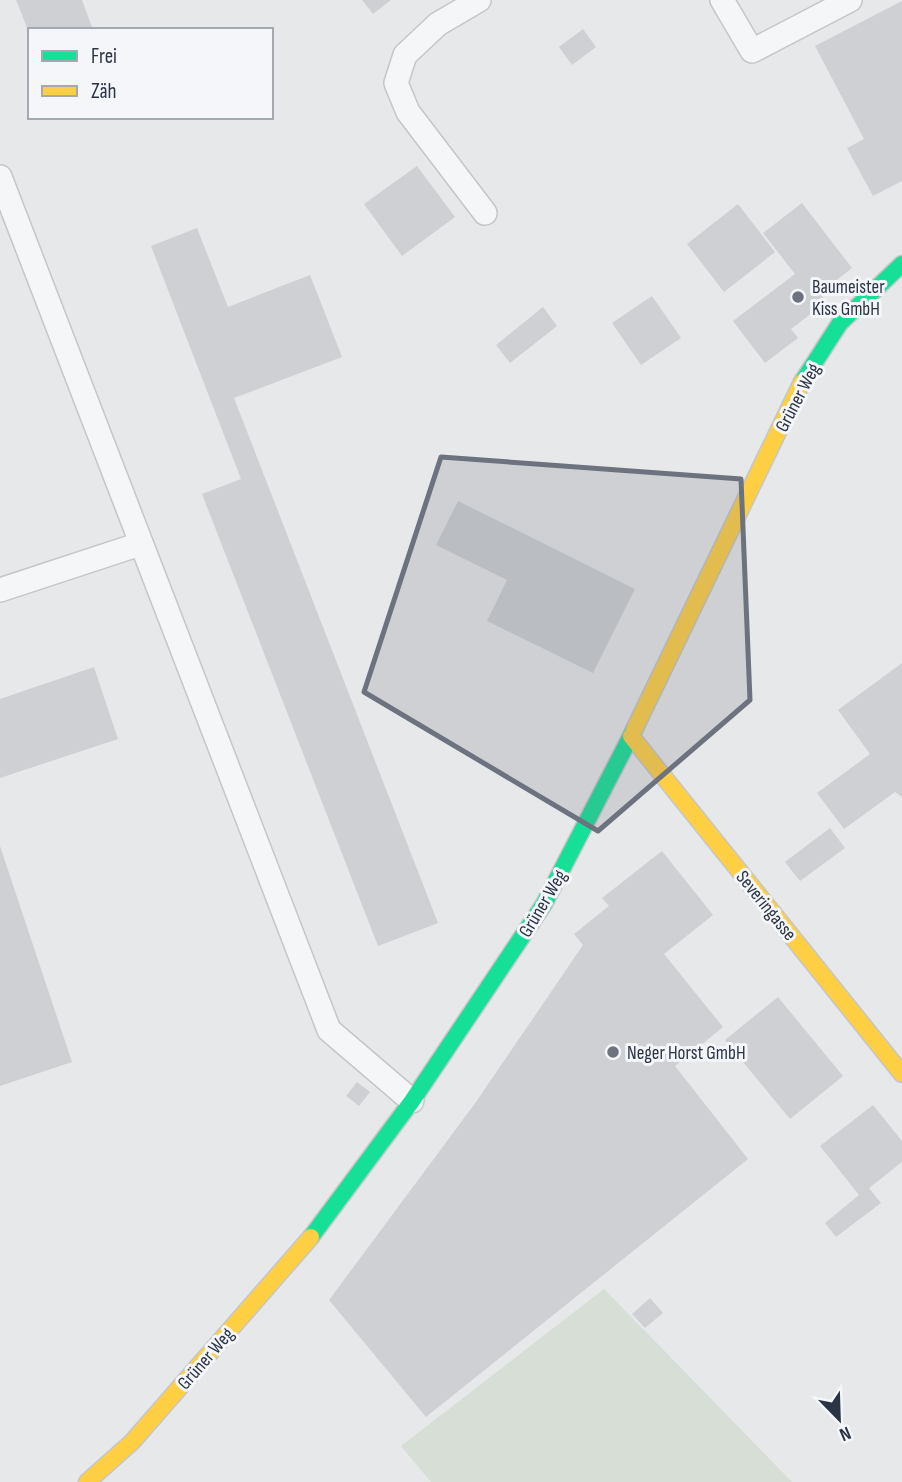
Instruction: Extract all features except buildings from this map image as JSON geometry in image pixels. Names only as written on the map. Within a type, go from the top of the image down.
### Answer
[{"type":"street","name":"Grüner Weg","points":[[87,1482],[132,1442],[310,1238],[412,1101],[544,904],[631,736],[799,387],[840,323],[902,264]]},
{"type":"street","name":"Severingasse","points":[[631,736],[902,1074]]},
{"type":"lane","points":[[479,0],[438,24],[405,55],[396,83],[408,112],[485,213]]},
{"type":"lane","points":[[722,0],[752,51],[850,0]]},
{"type":"lane","points":[[0,177],[329,1030],[412,1101]]},
{"type":"lane","points":[[0,590],[140,544]]},
{"type":"highlighted area","points":[[441,457],[741,479],[750,700],[598,831],[364,692]]},
{"type":"shaded area","points":[[604,1289],[792,1482],[431,1482],[401,1446]]},
{"type":"traffic: fast","points":[[802,382],[840,323],[902,264]]},
{"type":"traffic: fast","points":[[311,1237],[412,1101],[544,904],[634,730]]},
{"type":"traffic: slow","points":[[634,730],[802,382]]},
{"type":"traffic: slow","points":[[631,736],[902,1074]]},
{"type":"traffic: slow","points":[[87,1482],[132,1442],[311,1237]]},
{"type":"place","name":"Baumeister Kiss GmbH","points":[[798,297]]},
{"type":"place","name":"Neger Horst GmbH","points":[[613,1052]]}]
